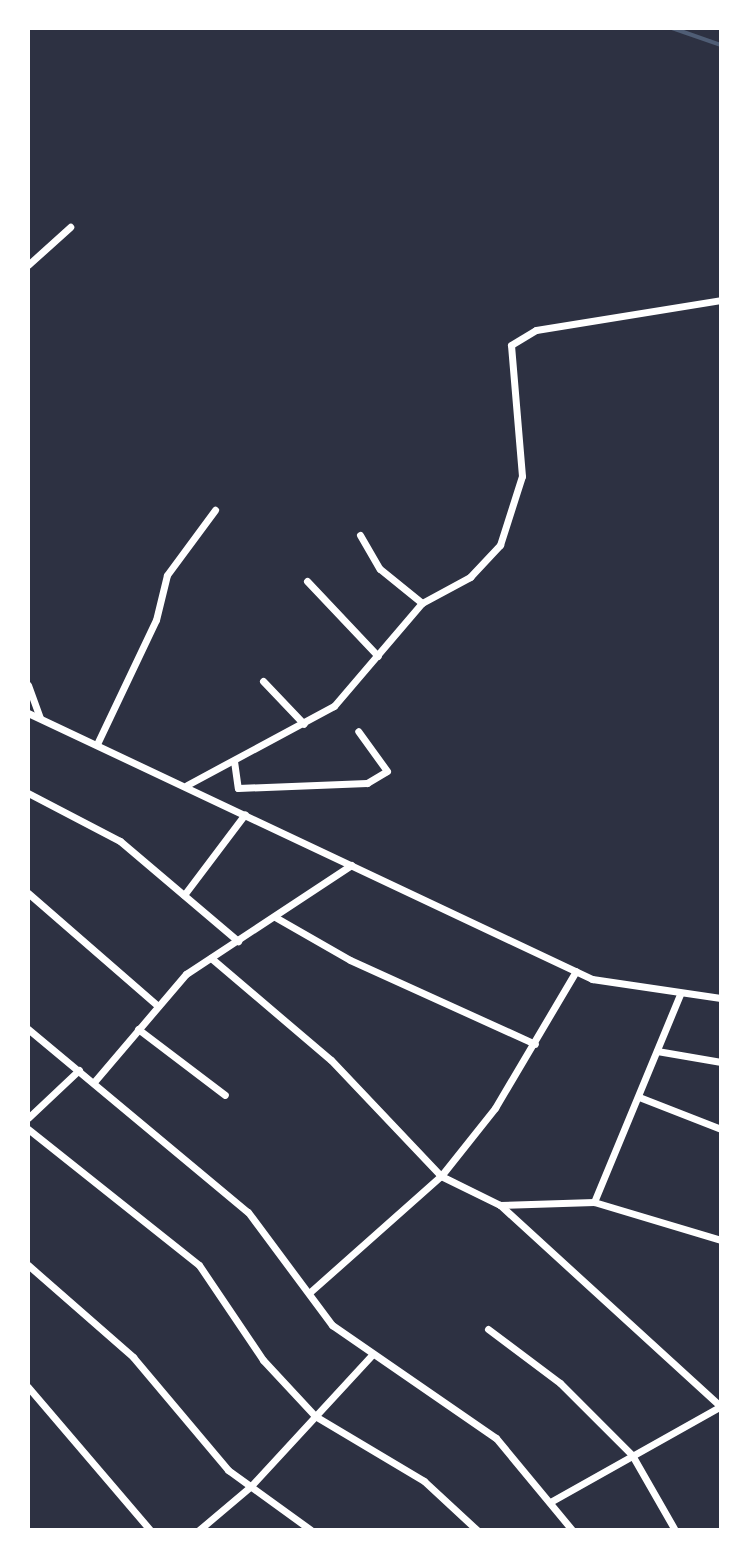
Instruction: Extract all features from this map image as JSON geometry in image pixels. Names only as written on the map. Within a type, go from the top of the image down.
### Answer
[{"type":"street","points":[[28,265],[70,227]]},
{"type":"street","points":[[187,785],[334,706],[422,603],[484,566],[520,499],[521,403],[511,345],[536,330],[721,300]]},
{"type":"street","points":[[97,744],[156,620],[167,575],[215,510]]},
{"type":"street","points":[[360,535],[380,569],[422,603]]},
{"type":"street","points":[[307,581],[316,598],[378,656]]},
{"type":"street","points":[[263,681],[304,724]]},
{"type":"street","points":[[28,685],[40,718]]},
{"type":"street","points":[[28,713],[187,785],[576,971],[680,994],[721,998]]},
{"type":"street","points":[[234,761],[238,788],[367,783],[387,771],[358,731]]},
{"type":"street","points":[[28,793],[98,827],[238,941]]},
{"type":"street","points":[[184,895],[245,814]]},
{"type":"street","points":[[94,1082],[158,1006],[211,958],[351,865]]},
{"type":"street","points":[[28,893],[158,1006]]},
{"type":"street","points":[[275,917],[350,960],[535,1044]]},
{"type":"street","points":[[211,958],[331,1060],[441,1176],[500,1205],[721,1407],[552,1501]]},
{"type":"street","points":[[309,1293],[441,1176],[535,1044],[576,971]]},
{"type":"street","points":[[594,1202],[680,994]]},
{"type":"street","points":[[28,1029],[248,1212],[332,1325],[371,1356],[496,1438],[552,1501],[572,1530]]},
{"type":"street","points":[[138,1029],[225,1095]]},
{"type":"street","points":[[657,1051],[721,1062]]},
{"type":"street","points":[[28,1118],[79,1070]]},
{"type":"street","points":[[639,1097],[721,1129]]},
{"type":"street","points":[[28,1129],[199,1265],[263,1360],[315,1416],[424,1481],[477,1530]]},
{"type":"street","points":[[500,1205],[594,1202],[721,1240]]},
{"type":"street","points":[[28,1265],[133,1357],[206,1449],[311,1530]]},
{"type":"street","points":[[488,1329],[560,1383],[632,1455],[675,1530]]},
{"type":"street","points":[[199,1530],[251,1486],[371,1356]]},
{"type":"street","points":[[28,1387],[150,1530]]},
{"type":"waterway","points":[[672,28],[721,45]]}]
